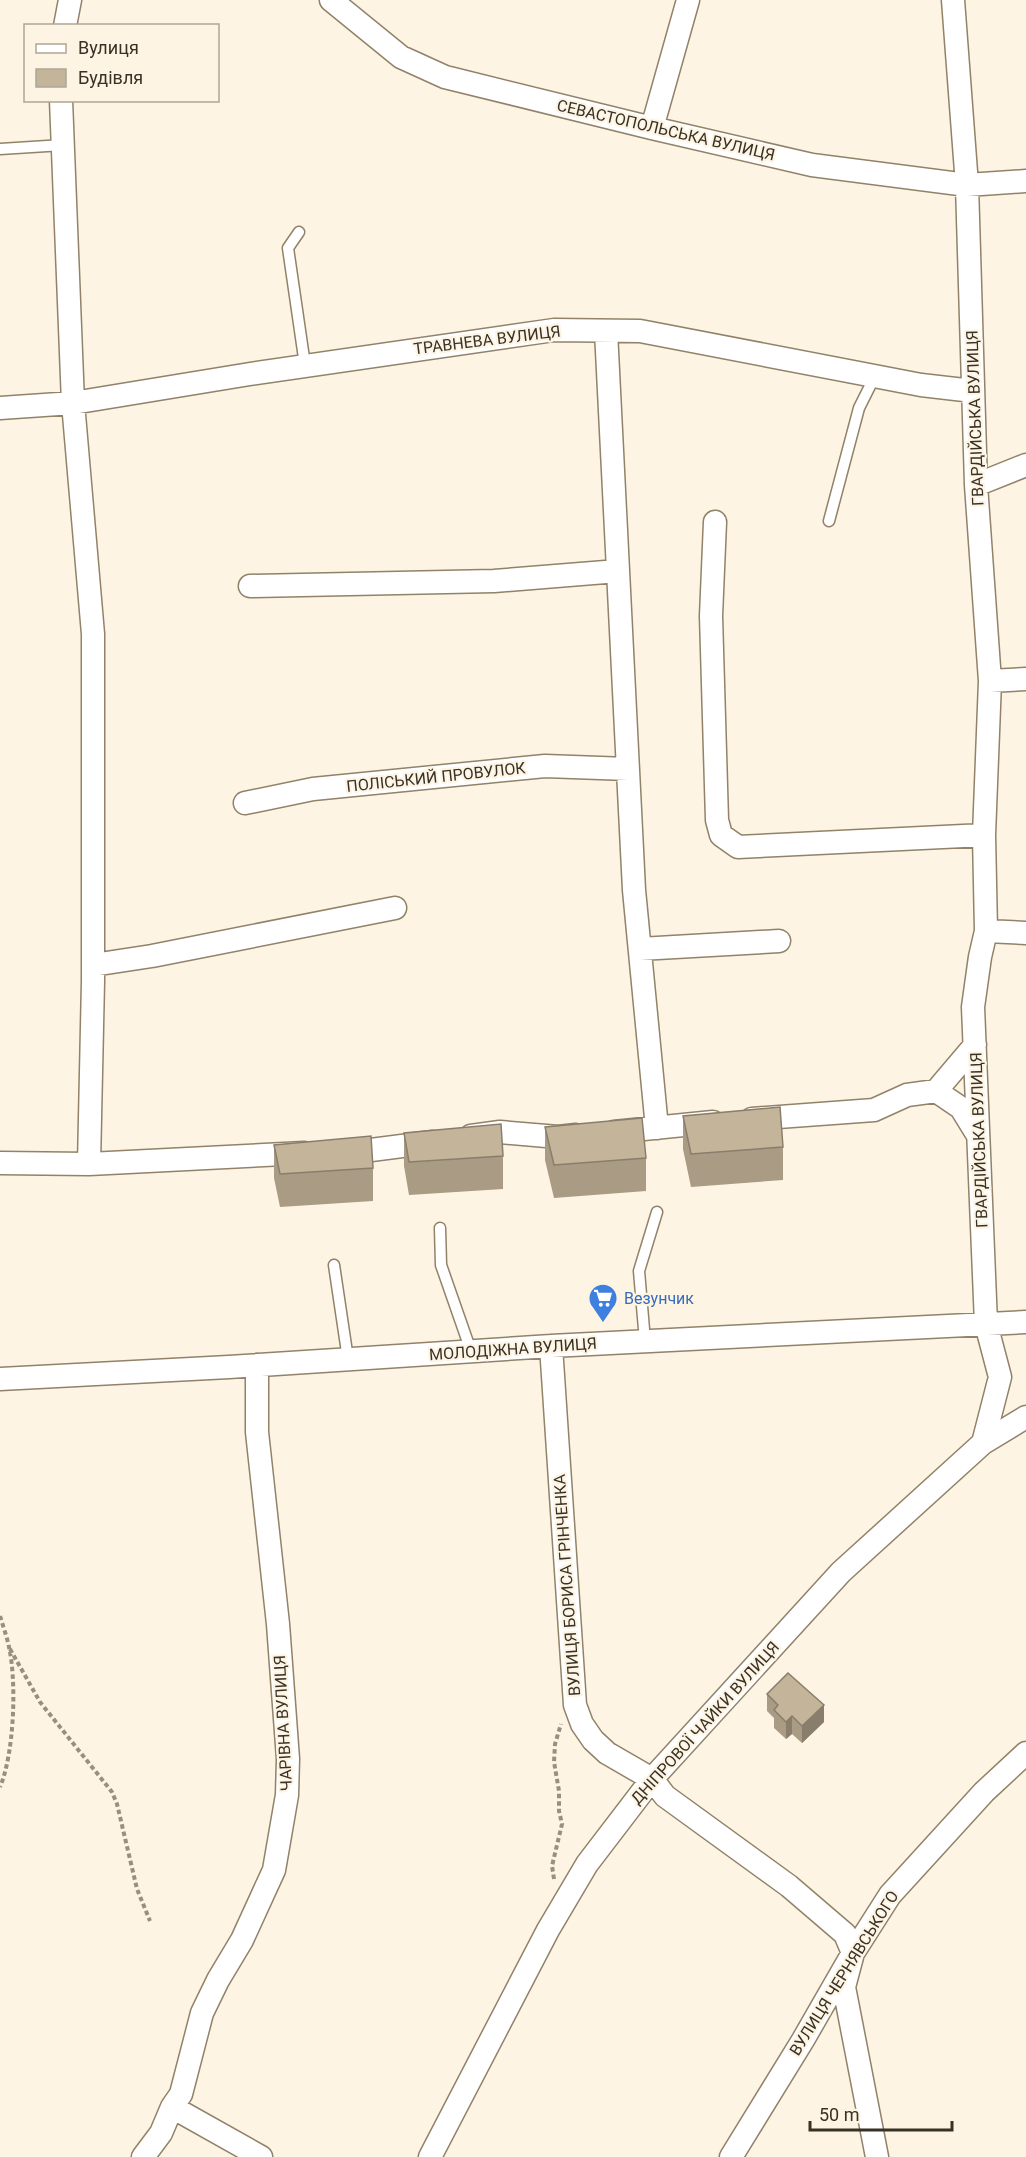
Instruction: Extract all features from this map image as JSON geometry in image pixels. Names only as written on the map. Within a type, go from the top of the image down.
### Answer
[{"type":"street","points":[[65,24],[70,0]]},
{"type":"street","name":"СЕВАСТОПОЛЬСЬКА ВУЛИЦЯ","points":[[331,0],[401,57],[445,77],[812,165],[967,185],[1026,182]]},
{"type":"street","points":[[652,128],[688,0]]},
{"type":"street","name":"ГВАРДІЙСЬКА ВУЛИЦЯ","points":[[953,0],[967,185],[976,485],[990,681],[984,835],[986,932],[973,1007],[986,1323],[1000,1377],[983,1443]]},
{"type":"street","points":[[61,102],[73,403],[93,634],[93,965],[89,1164]]},
{"type":"street","name":"ТРАВНЕВА ВУЛИЦЯ","points":[[0,408],[73,403],[305,365],[554,330],[640,331],[921,385],[974,391]]},
{"type":"street","points":[[606,331],[634,890],[657,1128]]},
{"type":"street","points":[[976,485],[1026,465]]},
{"type":"street","points":[[716,522],[711,616],[717,820],[721,836],[738,847],[984,835]]},
{"type":"street","points":[[250,586],[494,581],[618,571]]},
{"type":"street","points":[[990,681],[1026,679]]},
{"type":"street","name":"ПОЛІСЬКИЙ ПРОВУЛОК","points":[[245,803],[313,789],[545,766],[628,769]]},
{"type":"street","points":[[93,965],[163,954],[394,908]]},
{"type":"street","points":[[986,932],[1026,933]]},
{"type":"street","points":[[640,949],[779,941]]},
{"type":"street","points":[[936,1091],[975,1045]]},
{"type":"street","points":[[0,1162],[89,1164],[370,1150],[500,1132],[558,1137],[873,1110],[907,1095],[936,1091],[961,1107],[978,1136]]},
{"type":"street","name":"МОЛОДІЖНА ВУЛИЦЯ","points":[[0,1379],[551,1346],[1026,1322]]},
{"type":"street","name":"ВУЛИЦЯ БОРИСА ГРІНЧЕНКА","points":[[551,1346],[575,1705],[582,1724],[593,1740],[607,1753],[652,1779],[665,1796],[789,1886],[845,1934],[853,1953]]},
{"type":"street","name":"ЧАРІВНА ВУЛИЦЯ","points":[[143,2157],[161,2133],[172,2107],[182,2094],[202,2013],[218,1980],[242,1940],[274,1870],[287,1795],[288,1760],[278,1624],[257,1432],[258,1365]]},
{"type":"street","name":"ДНІПРОВОЇ ЧАЙКИ ВУЛИЦЯ","points":[[430,2157],[558,1913],[587,1864],[652,1779],[841,1572],[983,1443],[1026,1417]]},
{"type":"street","name":"ВУЛИЦЯ ЧЕРНЯВСЬКОГО","points":[[731,2157],[890,1895],[984,1792],[1026,1753]]},
{"type":"street","points":[[853,1953],[844,1987],[877,2157]]},
{"type":"street","points":[[172,2107],[261,2157]]},
{"type":"lane","points":[[0,149],[63,145]]},
{"type":"lane","points":[[299,232],[288,248],[305,365]]},
{"type":"lane","points":[[828,521],[859,408],[875,376]]},
{"type":"lane","points":[[645,1341],[639,1271],[657,1212]]},
{"type":"lane","points":[[440,1228],[441,1265],[471,1351]]},
{"type":"lane","points":[[334,1265],[348,1359]]},
{"type":"path","points":[[0,1616],[10,1649],[40,1702],[112,1792],[117,1804],[137,1888],[150,1921]]},
{"type":"path","points":[[0,1787],[6,1772],[12,1728],[10,1649]]},
{"type":"path","points":[[558,1913],[552,1866],[562,1824],[554,1762],[555,1744],[575,1687]]},
{"type":"building","points":[[780,1107],[783,1147],[691,1154],[683,1116]]},
{"type":"building","points":[[642,1118],[646,1158],[554,1165],[545,1127]]},
{"type":"building","points":[[501,1124],[503,1156],[409,1162],[404,1133]]},
{"type":"building","points":[[371,1136],[373,1168],[280,1174],[274,1145]]},
{"type":"building","points":[[788,1673],[824,1705],[802,1726],[792,1716],[786,1722],[774,1710],[778,1705],[767,1694]]},
{"type":"place","name":"Везунчик","points":[[603,1324]]}]
